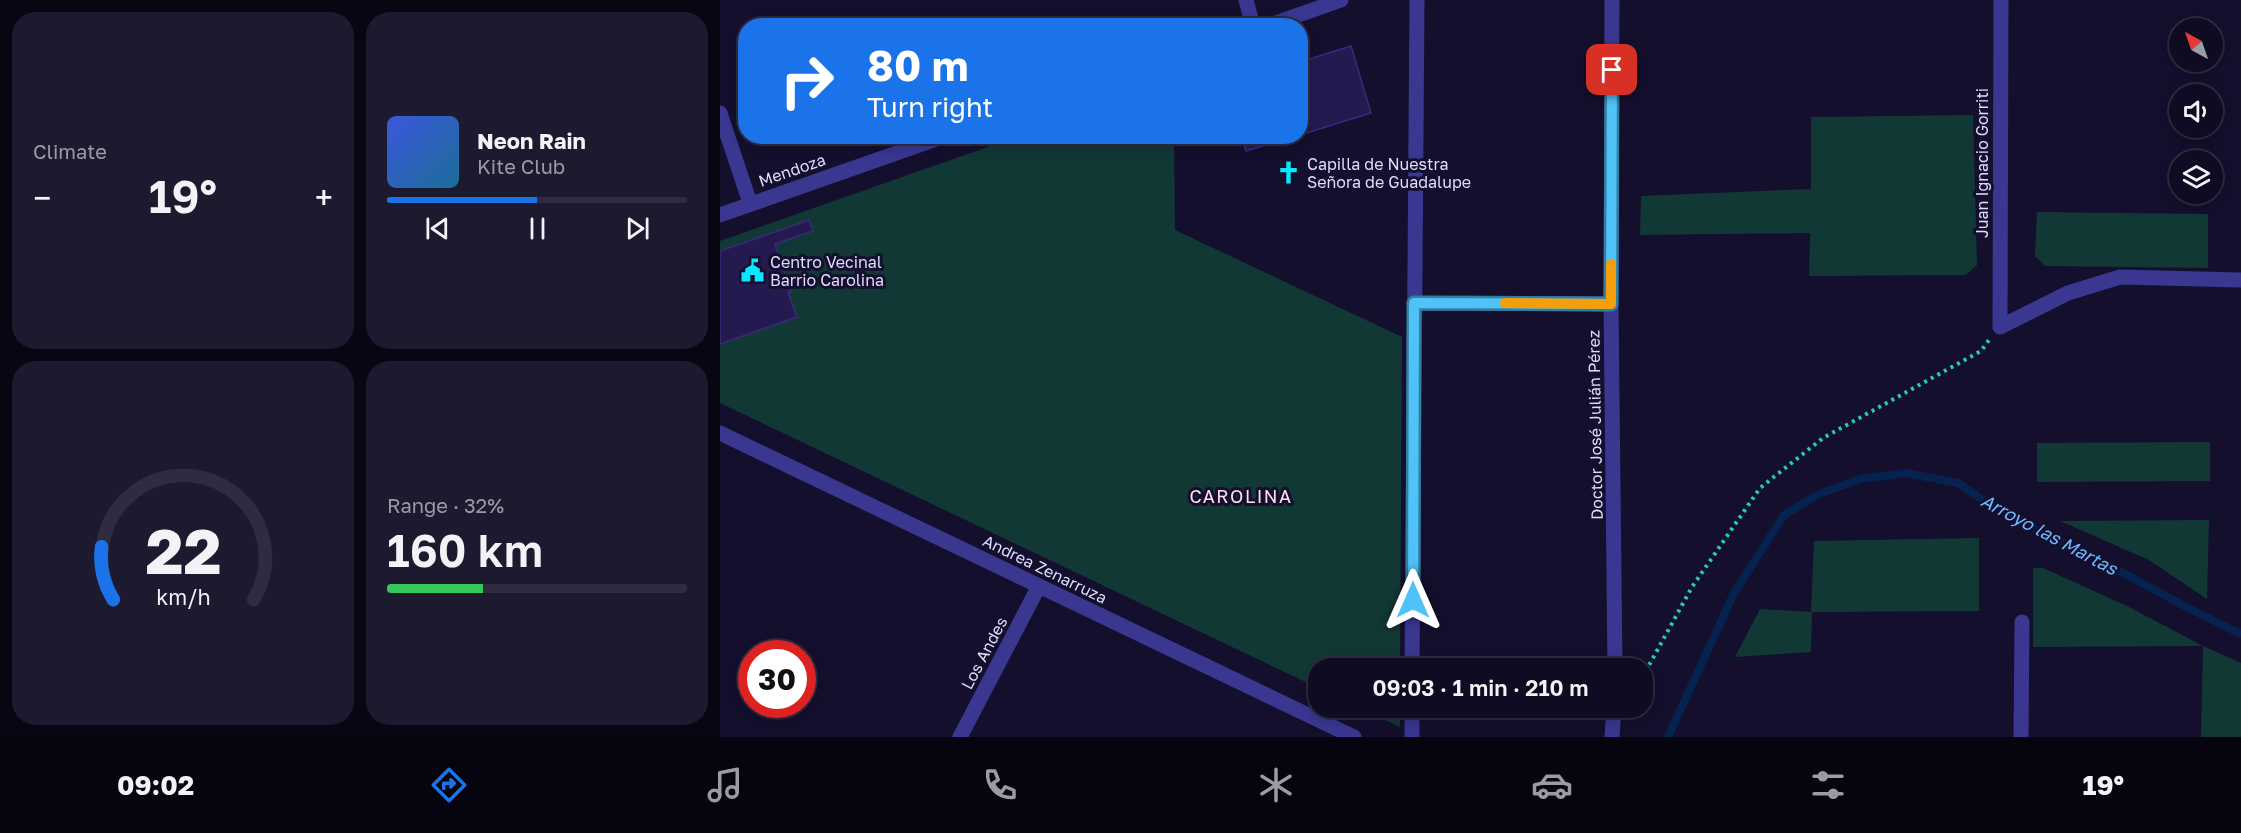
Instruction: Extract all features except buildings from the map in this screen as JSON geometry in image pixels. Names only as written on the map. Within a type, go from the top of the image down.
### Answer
[{"type":"street","points":[[1246,0],[1251,18]]},
{"type":"street","points":[[1290,18],[1341,0]]},
{"type":"street","points":[[1412,658],[1418,0]]},
{"type":"street","name":"Doctor José Julián Pérez","points":[[1612,0],[1611,304],[1615,658]]},
{"type":"street","name":"Juan Ignacio Gorriti","points":[[2000,327],[2001,0]]},
{"type":"street","points":[[720,113],[750,203]]},
{"type":"street","name":"Mendoza","points":[[720,215],[922,144]]},
{"type":"street","points":[[2000,327],[2068,293],[2120,277],[2241,280]]},
{"type":"street","points":[[1414,303],[1611,304]]},
{"type":"street","name":"Andrea Zenarruza","points":[[720,433],[1354,737]]},
{"type":"street","name":"Los Andes","points":[[960,737],[1039,586]]},
{"type":"street","points":[[2021,737],[2022,622]]},
{"type":"street","points":[[1412,718],[1412,737]]},
{"type":"street","points":[[1612,737],[1613,718]]},
{"type":"path","points":[[1653,658],[1692,587],[1761,488],[1823,438],[1981,351],[2000,327]]},
{"type":"green space","points":[[1973,115],[1977,265],[1966,275],[1809,276],[1810,233],[1640,235],[1641,196],[1811,189],[1811,117]]},
{"type":"green space","points":[[996,144],[1174,144],[1175,230],[1402,337],[1400,658],[1308,658],[1308,683],[720,403],[720,241]]},
{"type":"green space","points":[[2037,212],[2208,214],[2208,268],[2045,266],[2035,256]]},
{"type":"green space","points":[[2210,442],[2210,481],[2037,482],[2037,443]]},
{"type":"green space","points":[[2209,520],[2207,599],[2149,560],[2060,521]]},
{"type":"green space","points":[[1979,538],[1979,611],[1812,612],[1811,652],[1735,657],[1760,609],[1811,612],[1814,541]]},
{"type":"green space","points":[[2033,568],[2043,568],[2129,607],[2203,646],[2033,647]]},
{"type":"green space","points":[[2203,646],[2241,663],[2241,737],[2201,737]]},
{"type":"green space","points":[[1381,718],[1400,718],[1400,727]]},
{"type":"waterway","name":"Arroyo las Martas","points":[[1668,737],[1734,593],[1784,515],[1819,494],[1860,479],[1906,473],[1958,483],[2002,513],[2105,563],[2241,634]]},
{"type":"slow traffic","points":[[1505,303],[1611,304],[1611,264]]},
{"type":"place","name":"Capilla de Nuestra Señora de Guadalupe","points":[[1289,173]]},
{"type":"place","name":"Centro Vecinal Barrio Carolina","points":[[752,271]]},
{"type":"district","name":"CAROLINA","points":[[1241,497]]},
{"type":"route","points":[[1413,600],[1414,303],[1611,304],[1612,70]]}]
